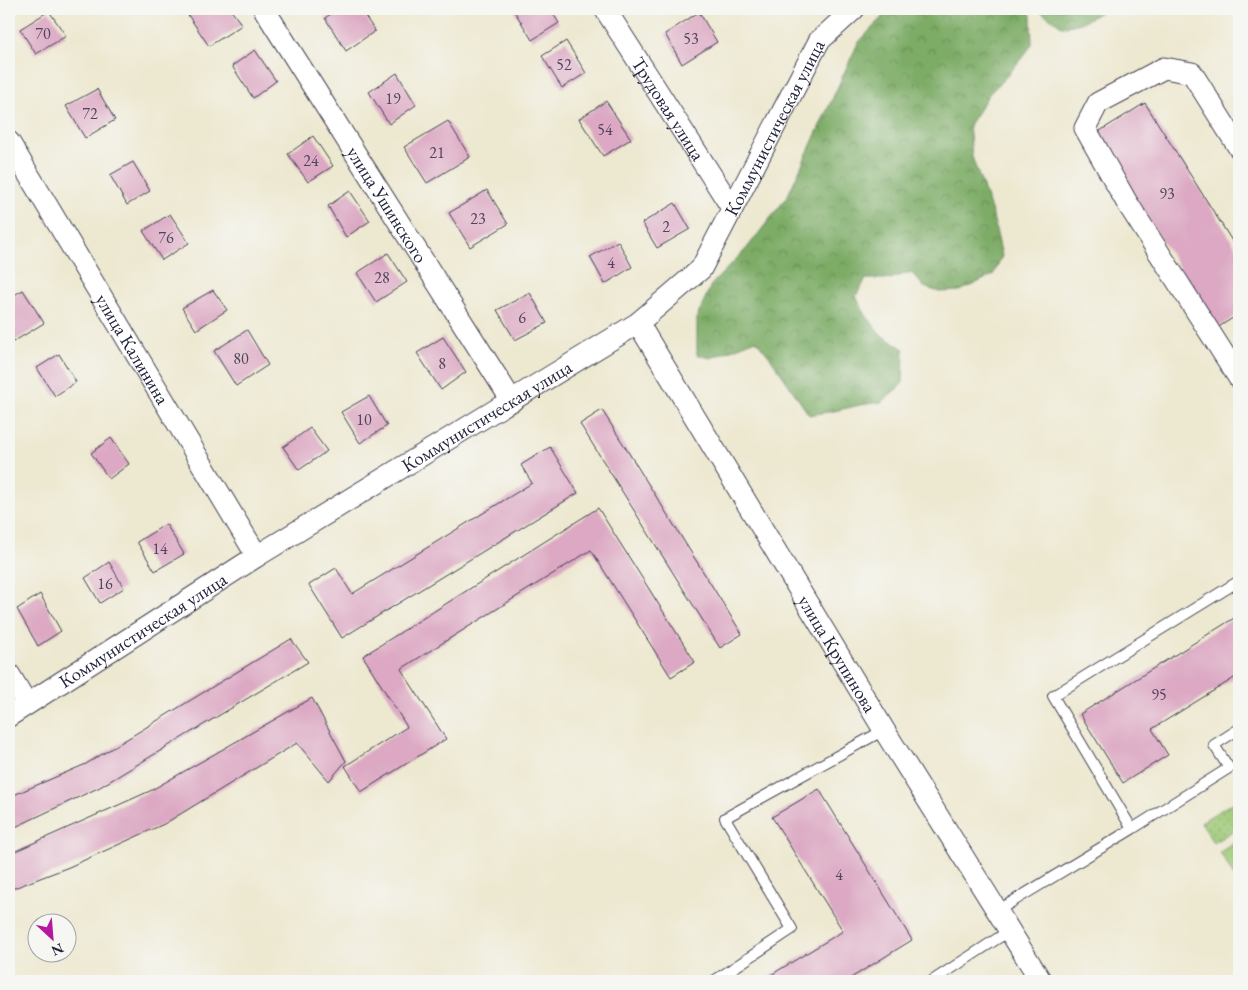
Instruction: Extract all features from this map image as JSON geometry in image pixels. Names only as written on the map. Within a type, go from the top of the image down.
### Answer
[{"type":"street","name":"улица Ушинского","points":[[264,9],[512,401]]},
{"type":"street","name":"Трудовая улица","points":[[605,9],[732,208]]},
{"type":"street","name":"Коммунистическая улица","points":[[9,716],[257,556],[638,323],[701,269],[819,41],[854,9]]},
{"type":"street","points":[[1239,148],[1192,73],[1164,68],[1098,103],[1085,128],[1126,202],[1239,378]]},
{"type":"street","name":"улица Калинина","points":[[9,142],[257,556]]},
{"type":"street","name":"улица Крупинова","points":[[638,323],[884,730],[1041,981]]},
{"type":"street","points":[[9,674],[27,704]]},
{"type":"lane","points":[[1132,829],[1053,696],[1239,580]]},
{"type":"lane","points":[[997,911],[1229,768],[1214,744],[1239,728]]},
{"type":"lane","points":[[714,981],[792,929],[725,818],[884,730]]},
{"type":"lane","points":[[932,981],[1009,931]]},
{"type":"green space","points":[[890,9],[1027,9],[1031,15],[1032,45],[1008,75],[989,94],[969,125],[972,157],[992,212],[1002,256],[993,275],[960,291],[939,292],[924,287],[911,272],[890,279],[866,279],[856,296],[863,311],[881,335],[904,349],[903,383],[882,402],[809,415],[772,360],[756,340],[711,358],[697,355],[697,317],[711,285],[747,248],[787,197],[858,43]]},
{"type":"green space","points":[[1037,9],[1106,9],[1081,23],[1063,27]]},
{"type":"green space","points":[[1239,799],[1239,827],[1213,843],[1201,822]]},
{"type":"green space","points":[[1239,840],[1239,885],[1220,852]]},
{"type":"building","points":[[198,9],[230,9],[242,25],[209,46],[188,15]]},
{"type":"building","points":[[338,9],[360,9],[375,31],[346,51],[325,18]]},
{"type":"building","points":[[513,9],[550,9],[559,23],[532,40]]},
{"type":"building","points":[[49,11],[66,36],[36,54],[20,29]]},
{"type":"building","points":[[699,12],[717,42],[682,64],[665,34]]},
{"type":"building","points":[[566,41],[586,73],[562,88],[542,56]]},
{"type":"building","points":[[255,50],[276,81],[253,98],[232,66]]},
{"type":"building","points":[[397,73],[416,105],[389,124],[369,92]]},
{"type":"building","points":[[97,89],[115,120],[85,138],[66,106]]},
{"type":"building","points":[[606,101],[631,139],[603,156],[579,119]]},
{"type":"building","points":[[1145,103],[1239,252],[1239,314],[1217,328],[1095,134]]},
{"type":"building","points":[[448,121],[470,157],[427,183],[404,147]]},
{"type":"building","points":[[313,136],[333,166],[308,182],[288,154]]},
{"type":"building","points":[[133,162],[150,191],[127,205],[110,175]]},
{"type":"building","points":[[487,190],[508,224],[470,247],[449,213]]},
{"type":"building","points":[[350,191],[370,221],[346,237],[328,206]]},
{"type":"building","points":[[675,203],[690,229],[657,248],[642,223]]},
{"type":"building","points":[[170,214],[189,243],[162,260],[143,231]]},
{"type":"building","points":[[618,241],[632,267],[605,284],[590,257]]},
{"type":"building","points":[[388,253],[407,282],[376,302],[357,273]]},
{"type":"building","points":[[23,290],[44,323],[13,342],[9,334],[9,298]]},
{"type":"building","points":[[213,290],[227,310],[196,330],[182,308]]},
{"type":"building","points":[[530,293],[547,323],[515,340],[497,310]]},
{"type":"building","points":[[247,330],[268,365],[236,386],[214,351]]},
{"type":"building","points":[[443,337],[466,372],[441,390],[417,353]]},
{"type":"building","points":[[59,354],[76,382],[55,396],[37,368]]},
{"type":"building","points":[[369,396],[387,426],[360,443],[341,412]]},
{"type":"building","points":[[602,410],[742,634],[720,648],[580,424]]},
{"type":"building","points":[[310,428],[327,451],[299,470],[283,447]]},
{"type":"building","points":[[111,438],[129,464],[109,479],[91,453]]},
{"type":"building","points":[[550,447],[578,493],[342,638],[309,585],[336,568],[352,594],[532,483],[521,465]]},
{"type":"building","points":[[598,508],[695,662],[671,677],[591,550],[401,669],[446,739],[361,792],[345,766],[407,727],[363,656]]},
{"type":"building","points":[[166,524],[184,554],[155,571],[137,542]]},
{"type":"building","points":[[109,562],[124,588],[100,603],[85,578]]},
{"type":"building","points":[[40,594],[61,631],[38,646],[17,609]]},
{"type":"building","points":[[1239,615],[1239,675],[1152,729],[1168,755],[1123,783],[1080,714]]},
{"type":"building","points":[[291,639],[308,662],[100,787],[9,830],[9,797],[86,764]]},
{"type":"building","points":[[312,698],[346,761],[329,781],[297,743],[164,824],[69,867],[9,890],[9,854],[150,791]]},
{"type":"building","points":[[819,789],[912,940],[846,981],[761,981],[843,931],[772,817]]}]
